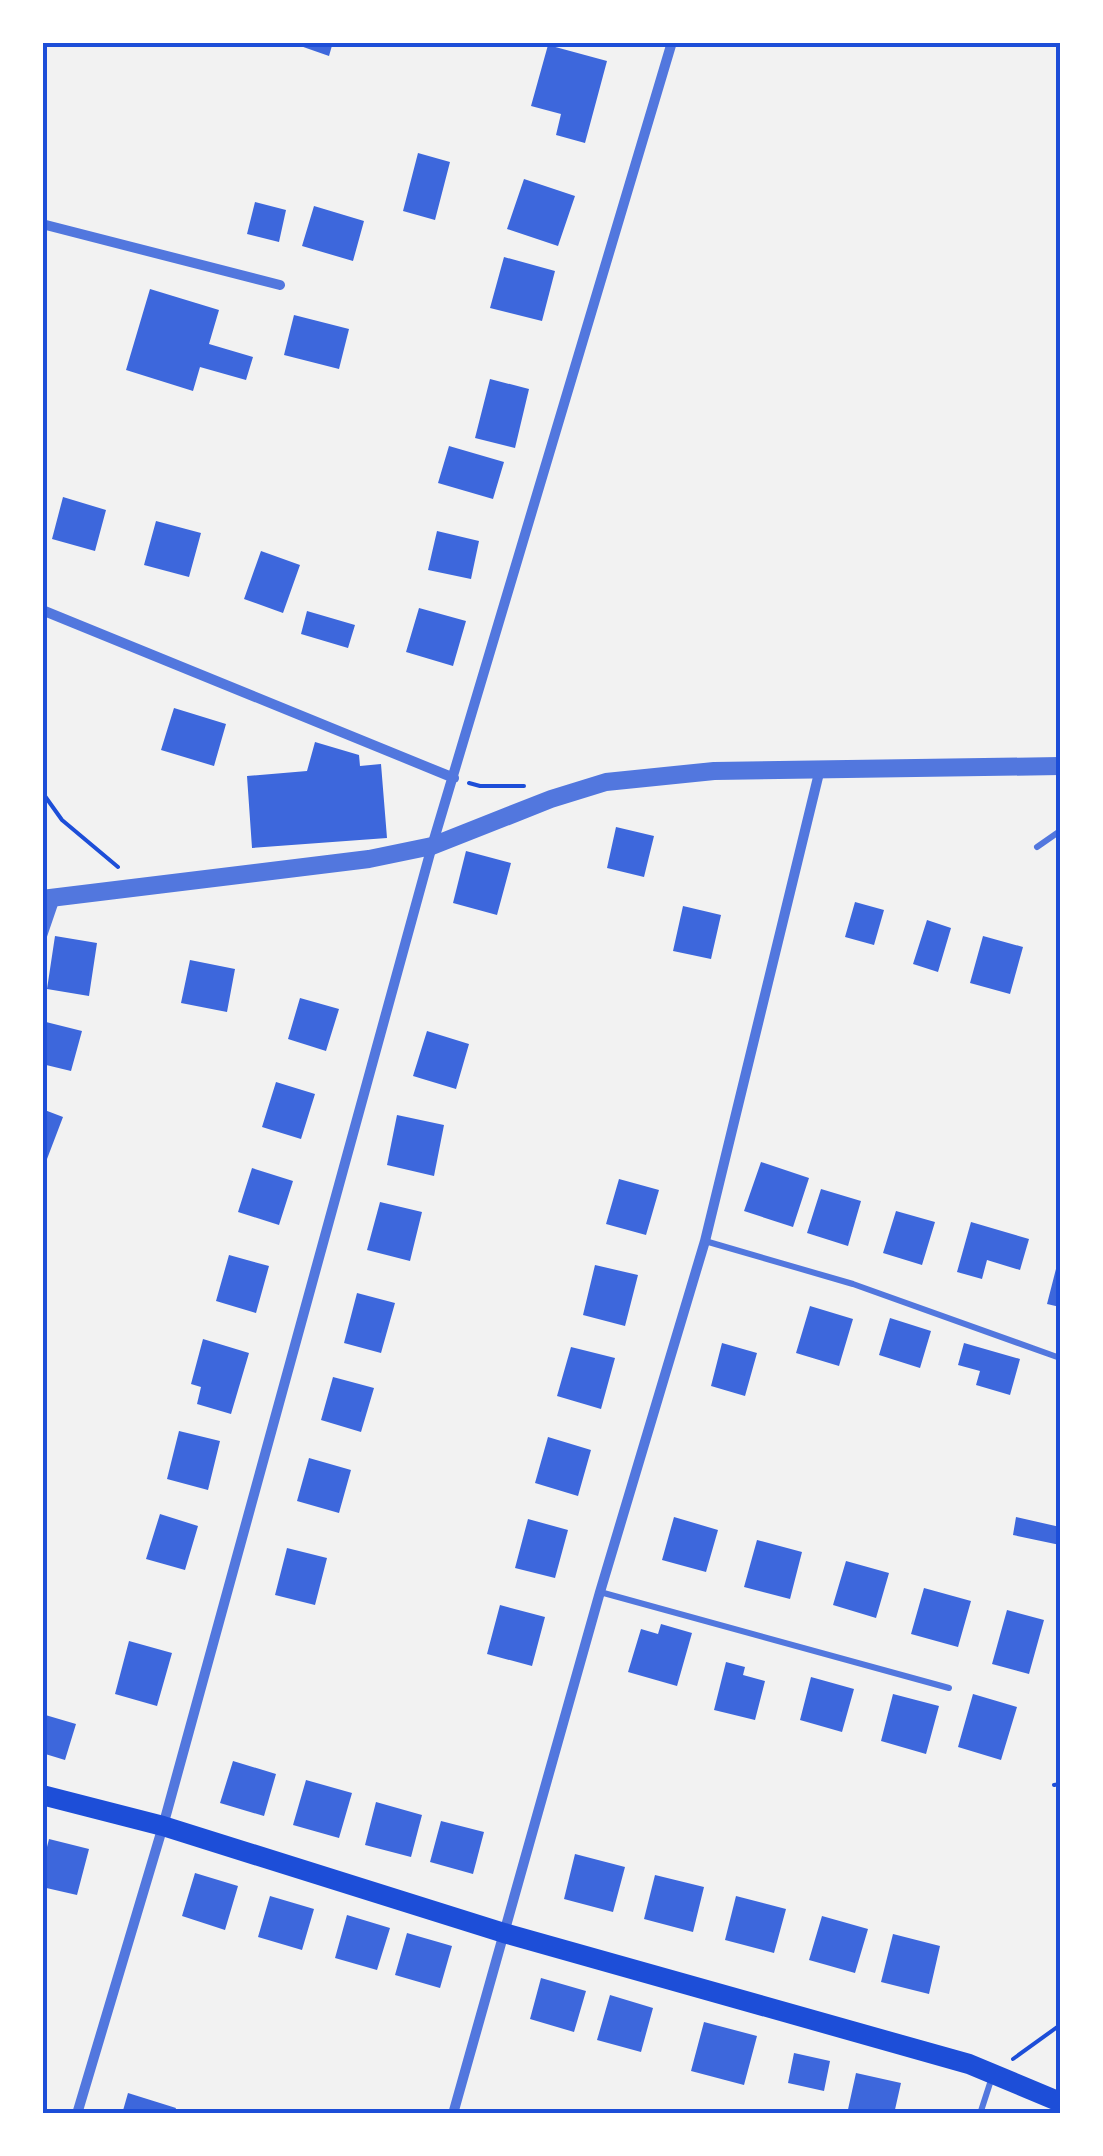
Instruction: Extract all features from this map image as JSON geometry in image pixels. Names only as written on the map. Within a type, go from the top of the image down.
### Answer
[{"type":"main road","points":[[42,1796],[163,1826],[504,1933],[969,2064],[1060,2102]]},
{"type":"street","points":[[77,2114],[163,1826],[432,846],[672,42]]},
{"type":"street","points":[[42,224],[280,286]]},
{"type":"street","points":[[42,610],[454,778]]},
{"type":"street","points":[[42,936],[49,898],[368,859],[432,846],[550,799],[606,782],[714,771],[1060,766]]},
{"type":"street","points":[[453,2114],[600,1592],[705,1241],[821,768]]},
{"type":"lane","points":[[1037,846],[1060,830]]},
{"type":"lane","points":[[705,1241],[853,1284],[1060,1358]]},
{"type":"lane","points":[[600,1592],[949,1688]]},
{"type":"lane","points":[[980,2114],[993,2074]]},
{"type":"path","points":[[42,792],[62,820],[142,886]]},
{"type":"path","points":[[993,2074],[1060,2025]]},
{"type":"building","points":[[289,42],[333,42],[329,56]]},
{"type":"building","points":[[548,45],[607,61],[585,143],[556,135],[561,114],[531,106]]},
{"type":"building","points":[[418,153],[450,162],[435,220],[403,211]]},
{"type":"building","points":[[524,179],[575,196],[558,246],[507,229]]},
{"type":"building","points":[[255,202],[286,210],[279,242],[247,234]]},
{"type":"building","points":[[314,206],[364,221],[353,261],[302,246]]},
{"type":"building","points":[[504,257],[555,271],[542,321],[490,308]]},
{"type":"building","points":[[150,289],[219,310],[209,344],[253,357],[246,380],[200,367],[193,391],[126,370]]},
{"type":"building","points":[[294,315],[349,329],[339,369],[284,355]]},
{"type":"building","points":[[490,379],[529,389],[515,448],[475,438]]},
{"type":"building","points":[[449,446],[504,462],[493,499],[438,483]]},
{"type":"building","points":[[63,497],[106,510],[95,551],[52,539]]},
{"type":"building","points":[[156,521],[201,533],[189,577],[144,565]]},
{"type":"building","points":[[437,531],[479,541],[471,579],[428,570]]},
{"type":"building","points":[[261,551],[300,565],[283,613],[244,599]]},
{"type":"building","points":[[419,608],[466,621],[453,666],[406,652]]},
{"type":"building","points":[[307,611],[355,625],[348,648],[301,634]]},
{"type":"building","points":[[174,708],[226,724],[214,766],[161,750]]},
{"type":"building","points":[[315,742],[359,755],[360,766],[381,764],[387,838],[252,848],[247,776],[307,771]]},
{"type":"building","points":[[616,827],[654,836],[644,877],[607,868]]},
{"type":"building","points":[[466,851],[511,863],[497,915],[453,903]]},
{"type":"building","points":[[855,902],[884,910],[874,945],[845,937]]},
{"type":"building","points":[[683,906],[721,915],[711,959],[673,951]]},
{"type":"building","points":[[927,920],[951,928],[938,972],[913,964]]},
{"type":"building","points":[[55,936],[97,943],[89,996],[47,989]]},
{"type":"building","points":[[983,936],[1023,947],[1010,994],[970,983]]},
{"type":"building","points":[[190,960],[235,969],[227,1012],[181,1003]]},
{"type":"building","points":[[300,998],[339,1009],[326,1051],[288,1039]]},
{"type":"building","points":[[42,1021],[82,1031],[71,1071],[42,1064]]},
{"type":"building","points":[[427,1031],[469,1044],[456,1089],[413,1076]]},
{"type":"building","points":[[276,1082],[315,1094],[301,1139],[262,1127]]},
{"type":"building","points":[[42,1109],[63,1117],[47,1159],[42,1157]]},
{"type":"building","points":[[397,1115],[444,1125],[434,1176],[387,1165]]},
{"type":"building","points":[[761,1162],[809,1178],[793,1227],[744,1211]]},
{"type":"building","points":[[252,1168],[293,1181],[279,1225],[238,1212]]},
{"type":"building","points":[[619,1179],[659,1190],[646,1235],[606,1224]]},
{"type":"building","points":[[821,1189],[861,1201],[848,1246],[807,1233]]},
{"type":"building","points":[[380,1202],[422,1212],[410,1261],[367,1250]]},
{"type":"building","points":[[896,1211],[935,1222],[922,1265],[883,1253]]},
{"type":"building","points":[[971,1222],[1029,1239],[1020,1270],[987,1260],[982,1279],[957,1272]]},
{"type":"building","points":[[229,1255],[269,1266],[256,1313],[216,1301]]},
{"type":"building","points":[[595,1265],[638,1275],[625,1326],[583,1315]]},
{"type":"building","points":[[1057,1265],[1060,1266],[1060,1307],[1047,1304]]},
{"type":"building","points":[[357,1293],[395,1303],[381,1353],[344,1343]]},
{"type":"building","points":[[810,1306],[853,1319],[839,1366],[796,1353]]},
{"type":"building","points":[[890,1318],[931,1331],[920,1368],[879,1355]]},
{"type":"building","points":[[203,1339],[249,1353],[231,1414],[197,1404],[201,1387],[191,1384]]},
{"type":"building","points":[[722,1343],[757,1353],[745,1396],[711,1386]]},
{"type":"building","points":[[964,1343],[1020,1359],[1010,1395],[976,1385],[980,1371],[958,1365]]},
{"type":"building","points":[[571,1347],[615,1358],[601,1409],[557,1396]]},
{"type":"building","points":[[333,1377],[374,1388],[361,1432],[321,1420]]},
{"type":"building","points":[[179,1431],[220,1441],[208,1490],[167,1479]]},
{"type":"building","points":[[548,1437],[591,1450],[578,1496],[535,1483]]},
{"type":"building","points":[[309,1458],[351,1470],[339,1513],[297,1501]]},
{"type":"building","points":[[160,1514],[198,1526],[185,1570],[146,1559]]},
{"type":"building","points":[[674,1517],[718,1530],[706,1572],[662,1560]]},
{"type":"building","points":[[1016,1517],[1060,1527],[1060,1545],[1013,1535]]},
{"type":"building","points":[[528,1519],[568,1530],[555,1578],[515,1568]]},
{"type":"building","points":[[757,1540],[802,1552],[790,1599],[744,1587]]},
{"type":"building","points":[[287,1548],[327,1558],[315,1605],[275,1595]]},
{"type":"building","points":[[846,1561],[889,1573],[876,1618],[833,1605]]},
{"type":"building","points":[[924,1588],[971,1601],[958,1647],[911,1634]]},
{"type":"building","points":[[500,1605],[545,1617],[532,1666],[487,1654]]},
{"type":"building","points":[[1007,1610],[1044,1620],[1029,1674],[992,1664]]},
{"type":"building","points":[[661,1624],[692,1633],[677,1686],[628,1672],[641,1629],[658,1634]]},
{"type":"building","points":[[129,1641],[172,1653],[157,1706],[115,1694]]},
{"type":"building","points":[[726,1662],[745,1667],[743,1675],[765,1681],[755,1720],[714,1710]]},
{"type":"building","points":[[811,1677],[854,1689],[842,1732],[800,1720]]},
{"type":"building","points":[[893,1694],[939,1706],[926,1754],[881,1741]]},
{"type":"building","points":[[973,1694],[1017,1707],[1001,1760],[958,1747]]},
{"type":"building","points":[[42,1714],[76,1724],[65,1760],[42,1753]]},
{"type":"building","points":[[233,1761],[276,1774],[264,1816],[220,1803]]},
{"type":"building","points":[[306,1780],[352,1793],[339,1838],[293,1825]]},
{"type":"building","points":[[376,1802],[422,1815],[411,1857],[365,1845]]},
{"type":"building","points":[[441,1821],[484,1832],[473,1874],[430,1862]]},
{"type":"building","points":[[49,1839],[89,1849],[77,1895],[42,1887]]},
{"type":"building","points":[[575,1854],[625,1867],[613,1912],[564,1899]]},
{"type":"building","points":[[195,1873],[238,1886],[225,1930],[182,1916]]},
{"type":"building","points":[[655,1875],[704,1887],[693,1932],[644,1919]]},
{"type":"building","points":[[270,1896],[314,1909],[302,1950],[258,1937]]},
{"type":"building","points":[[736,1896],[786,1909],[774,1953],[725,1940]]},
{"type":"building","points":[[347,1915],[390,1928],[377,1970],[335,1958]]},
{"type":"building","points":[[822,1916],[868,1929],[855,1973],[809,1960]]},
{"type":"building","points":[[407,1933],[452,1946],[440,1988],[395,1975]]},
{"type":"building","points":[[893,1934],[940,1946],[929,1994],[881,1982]]},
{"type":"building","points":[[541,1978],[586,1991],[574,2032],[530,2019]]},
{"type":"building","points":[[610,1995],[653,2008],[641,2052],[597,2040]]},
{"type":"building","points":[[704,2022],[757,2036],[744,2085],[691,2071]]},
{"type":"building","points":[[794,2053],[830,2061],[824,2091],[788,2083]]},
{"type":"building","points":[[856,2073],[901,2083],[894,2114],[847,2114]]},
{"type":"building","points":[[128,2093],[176,2108],[174,2114],[122,2114]]}]
